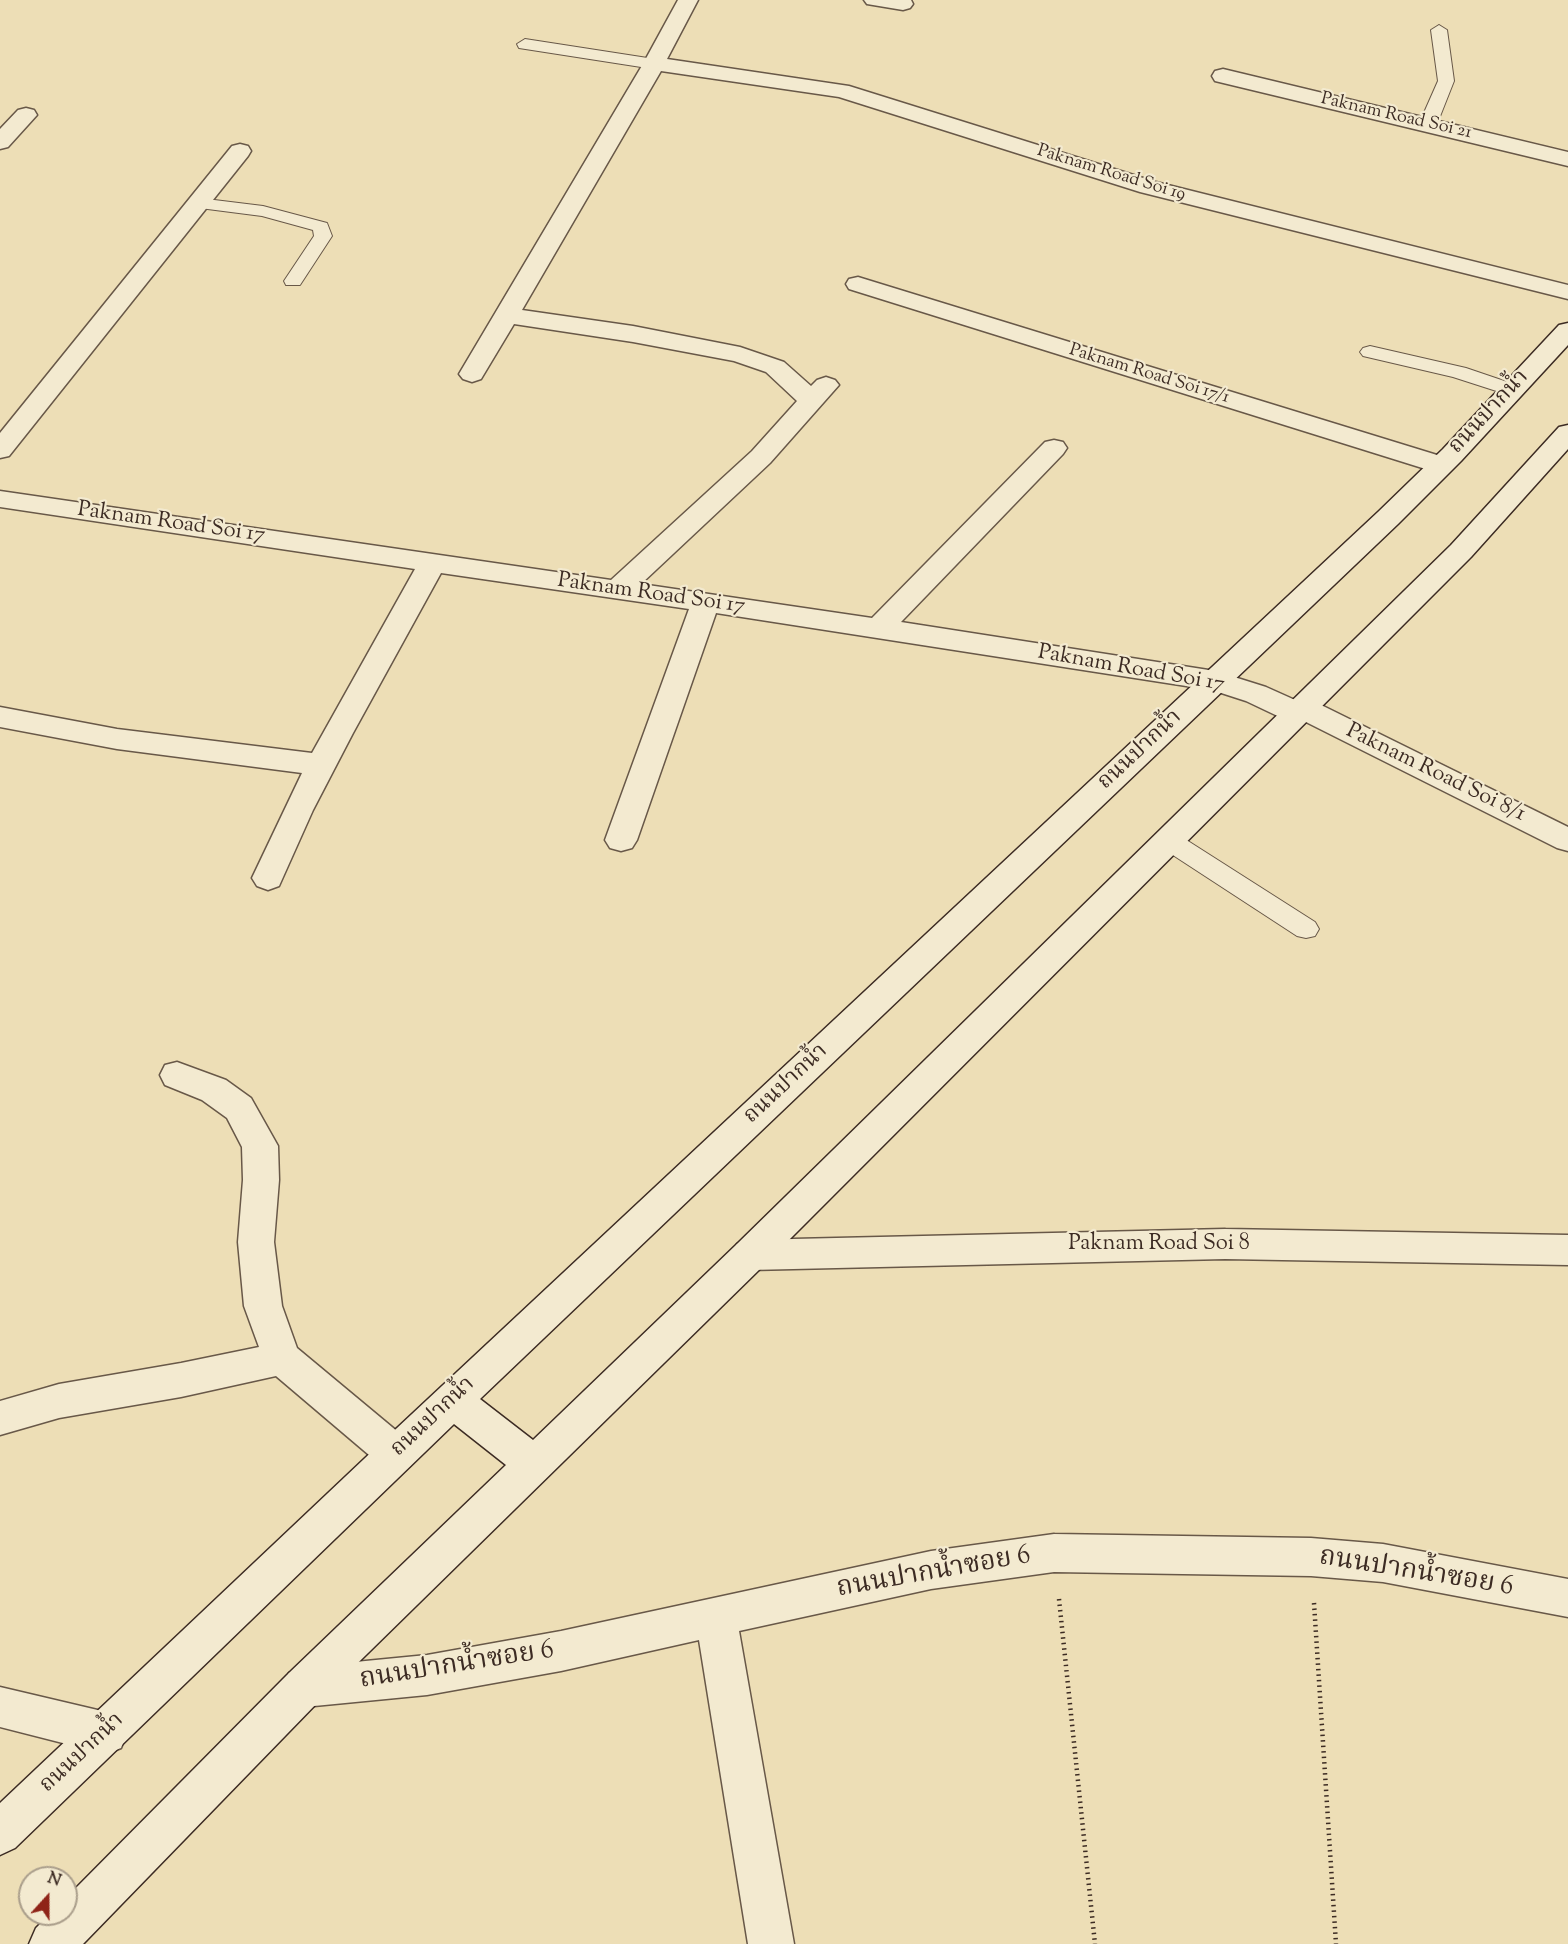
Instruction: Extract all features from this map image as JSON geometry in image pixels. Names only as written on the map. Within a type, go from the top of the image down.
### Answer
[{"type":"street","points":[[472,374],[654,64],[688,0]]},
{"type":"street","points":[[874,0],[903,4]]},
{"type":"street","name":"Paknam Road Soi 19","points":[[654,64],[841,92],[898,106],[1148,188],[1568,292]]},
{"type":"street","name":"Paknam Road Soi 21","points":[[1223,76],[1568,159]]},
{"type":"street","points":[[0,142],[26,115]]},
{"type":"street","points":[[0,450],[240,152]]},
{"type":"street","name":"Paknam Road Soi 17/1","points":[[858,284],[1441,465]]},
{"type":"street","points":[[506,315],[633,334],[740,355],[774,367],[818,393],[762,457],[616,591]]},
{"type":"street","name":"ถนนปากน้ำ","points":[[0,1833],[396,1454],[1441,465],[1568,330]]},
{"type":"street","points":[[52,1944],[304,1687],[750,1255],[1461,551],[1568,433]]},
{"type":"street","points":[[879,628],[1054,447]]},
{"type":"street","name":"Paknam Road Soi 17","points":[[0,500],[879,628],[1215,681],[1300,710]]},
{"type":"street","points":[[268,878],[298,810],[434,562]]},
{"type":"street","points":[[621,840],[705,603]]},
{"type":"street","name":"Paknam Road Soi 8/1","points":[[1300,710],[1568,840]]},
{"type":"street","points":[[0,717],[117,739],[322,765]]},
{"type":"street","points":[[177,1076],[214,1090],[238,1108],[260,1146],[261,1180],[256,1242],[264,1306],[282,1359],[396,1454]]},
{"type":"street","name":"Paknam Road Soi 8","points":[[750,1255],[1225,1244],[1568,1251]]},
{"type":"street","points":[[0,1418],[59,1401],[182,1380],[282,1359]]},
{"type":"street","points":[[453,1401],[535,1464]]},
{"type":"street","name":"ถนนปากน้ำซอย 6","points":[[304,1687],[427,1675],[561,1651],[931,1570],[1054,1553],[1311,1557],[1383,1563],[1568,1599]]},
{"type":"street","points":[[717,1617],[771,1944]]},
{"type":"street","points":[[0,1707],[106,1732]]},
{"type":"lane","points":[[1428,124],[1446,81],[1438,30]]},
{"type":"lane","points":[[525,44],[654,64]]},
{"type":"lane","points":[[198,204],[263,211],[321,227],[323,236],[293,281]]},
{"type":"lane","points":[[1370,352],[1459,372],[1512,390]]},
{"type":"lane","points":[[1168,840],[1306,929]]},
{"type":"path","points":[[1054,1553],[1095,1944]]},
{"type":"path","points":[[1311,1557],[1336,1944]]}]
